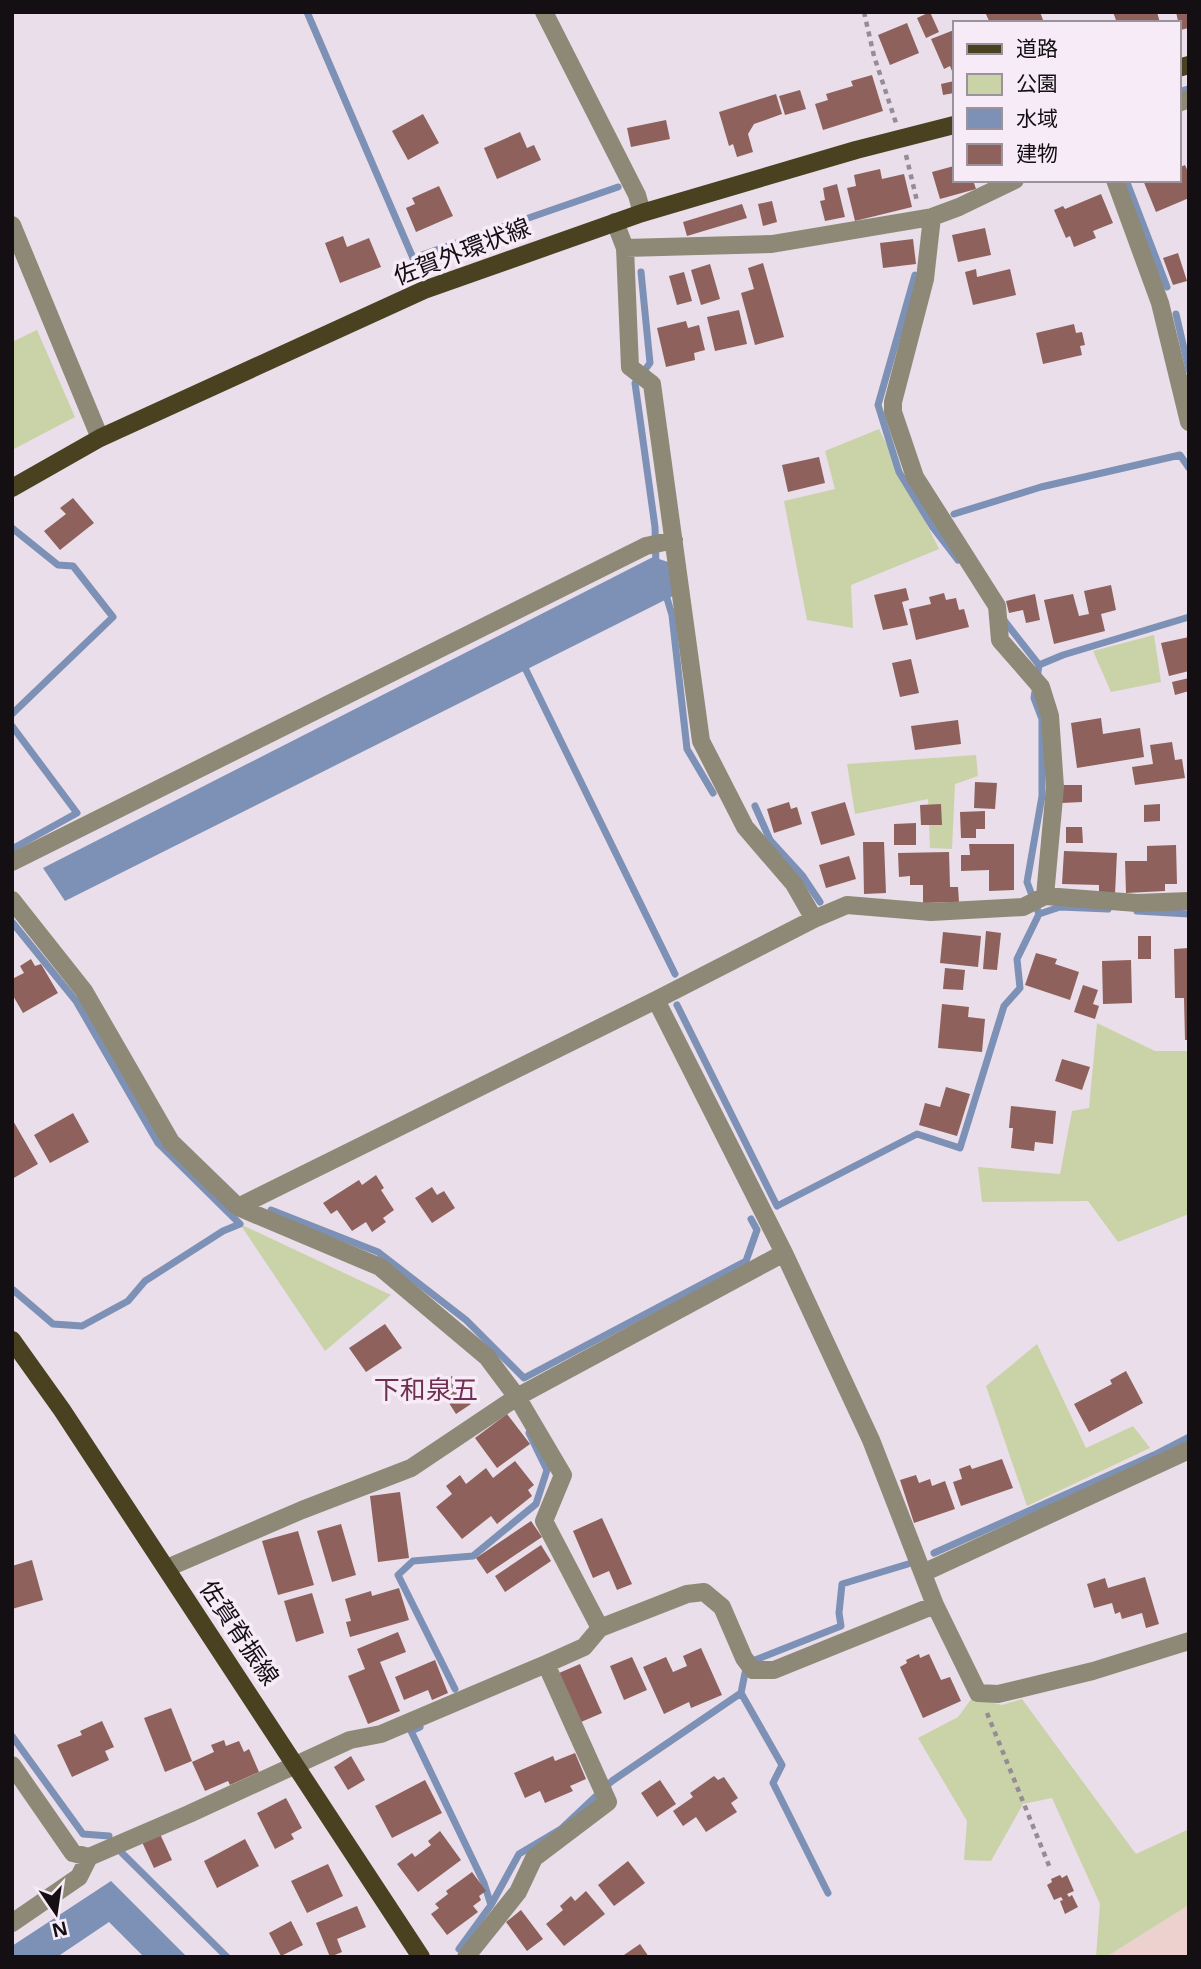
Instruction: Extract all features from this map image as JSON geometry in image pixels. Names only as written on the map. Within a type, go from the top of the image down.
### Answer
[{"type":"main road","name":"佐賀外環状線","points":[[12,488],[100,438],[424,290],[642,213],[953,125]]},
{"type":"main road","name":"佐賀脊振線","points":[[12,1340],[18,1358],[62,1410],[421,1957]]},
{"type":"street","points":[[544,12],[638,195],[642,213]]},
{"type":"street","points":[[625,248],[772,244],[926,218],[959,207],[1011,182]]},
{"type":"street","points":[[1116,182],[1160,303],[1189,422]]},
{"type":"street","points":[[926,218],[925,279],[893,402],[893,412],[915,477],[998,614],[999,640],[1035,681],[1050,716],[1055,787],[1045,896]]},
{"type":"street","points":[[615,222],[625,248],[630,367],[652,384],[701,741],[746,827],[794,884],[814,919]]},
{"type":"street","points":[[12,225],[100,438]]},
{"type":"street","points":[[12,862],[646,546],[674,540]]},
{"type":"street","points":[[238,1207],[814,919],[847,905],[931,912],[1023,907],[1045,896],[1137,903],[1189,901]]},
{"type":"street","points":[[12,900],[85,991],[171,1142],[238,1207],[380,1267],[487,1357],[517,1397],[563,1475],[544,1521],[600,1628]]},
{"type":"street","points":[[656,1000],[784,1253],[871,1440],[935,1605],[978,1693],[998,1693],[1093,1671],[1189,1640]]},
{"type":"street","points":[[167,1568],[302,1510],[411,1468],[517,1397],[784,1253]]},
{"type":"street","points":[[923,1573],[1189,1450]]},
{"type":"street","points":[[12,1765],[73,1853],[89,1857],[350,1741],[381,1734],[546,1664],[584,1647],[600,1628],[687,1594],[704,1592],[722,1607],[744,1657],[753,1670],[774,1671],[935,1605]]},
{"type":"street","points":[[466,1957],[517,1892],[534,1858],[608,1802],[546,1664]]},
{"type":"street","points":[[12,1923],[79,1877],[89,1857]]},
{"type":"path","points":[[864,12],[874,56],[926,218]]},
{"type":"path","points":[[988,1715],[1050,1868]]},
{"type":"shaded area","points":[[1189,1905],[1189,1957],[1106,1957],[1156,1926]]},
{"type":"green space","points":[[37,330],[75,417],[12,450],[12,342]]},
{"type":"green space","points":[[879,429],[939,549],[851,585],[853,628],[807,620],[784,501],[835,489],[825,451]]},
{"type":"green space","points":[[1154,635],[1161,682],[1111,692],[1093,651]]},
{"type":"green space","points":[[976,755],[978,776],[955,784],[952,849],[930,848],[928,799],[855,814],[847,764]]},
{"type":"green space","points":[[1097,1023],[1155,1051],[1189,1051],[1189,1214],[1118,1242],[1088,1201],[982,1202],[978,1167],[1060,1174],[1072,1111],[1089,1108]]},
{"type":"green space","points":[[240,1224],[391,1295],[325,1351]]},
{"type":"green space","points":[[1037,1344],[1086,1448],[1133,1426],[1150,1448],[1027,1506],[986,1386]]},
{"type":"green space","points":[[972,1698],[1002,1705],[1022,1699],[1136,1854],[1189,1829],[1189,1905],[1106,1957],[1096,1957],[1100,1904],[1052,1798],[1023,1804],[991,1861],[964,1860],[967,1821],[918,1738],[958,1717]]},
{"type":"water","points":[[653,557],[668,562],[673,596],[65,901],[43,868]]},
{"type":"water","points":[[111,1881],[187,1957],[144,1957],[109,1922],[57,1957],[12,1957],[12,1946]]},
{"type":"building","points":[[930,12],[939,32],[926,38],[917,18]]},
{"type":"building","points":[[985,12],[1040,12],[1043,20],[1041,21],[989,21]]},
{"type":"building","points":[[1113,12],[1157,12],[1159,21],[1126,20],[1116,21]]},
{"type":"building","points":[[1176,12],[1189,12],[1189,28],[1180,30]]},
{"type":"building","points":[[907,23],[919,53],[890,65],[878,35]]},
{"type":"building","points":[[953,30],[953,74],[950,66],[944,69],[931,39]]},
{"type":"building","points":[[872,75],[883,111],[823,130],[815,104],[828,100],[826,94],[853,86],[851,81]]},
{"type":"building","points":[[953,81],[953,93],[943,95],[941,84]]},
{"type":"building","points":[[800,90],[806,109],[785,115],[779,96]]},
{"type":"building","points":[[776,94],[782,114],[754,124],[748,134],[753,152],[737,157],[733,144],[729,146],[719,112]]},
{"type":"building","points":[[423,114],[439,143],[408,160],[392,131]]},
{"type":"building","points":[[666,120],[670,139],[631,147],[627,128]]},
{"type":"building","points":[[520,132],[527,148],[534,145],[541,160],[497,179],[484,148]]},
{"type":"building","points":[[1185,165],[1189,174],[1189,198],[1156,212],[1144,182],[1180,182],[1180,167]]},
{"type":"building","points":[[953,166],[953,182],[974,182],[976,189],[940,199],[932,172]]},
{"type":"building","points":[[880,169],[882,179],[904,174],[912,207],[855,221],[847,188],[856,186],[854,175]]},
{"type":"building","points":[[837,184],[845,217],[825,221],[820,201],[825,200],[823,188]]},
{"type":"building","points":[[439,186],[453,216],[416,232],[406,208],[415,204],[412,198]]},
{"type":"building","points":[[1101,194],[1113,223],[1093,231],[1096,238],[1074,247],[1070,236],[1066,238],[1054,210],[1063,206],[1065,209]]},
{"type":"building","points":[[772,201],[777,222],[763,226],[758,204]]},
{"type":"building","points":[[742,204],[747,218],[687,236],[683,222]]},
{"type":"building","points":[[985,228],[991,255],[958,262],[952,235]]},
{"type":"building","points":[[343,236],[347,247],[369,238],[381,267],[340,283],[325,243]]},
{"type":"building","points":[[913,239],[916,264],[883,268],[880,243]]},
{"type":"building","points":[[1178,253],[1187,281],[1173,285],[1163,258]]},
{"type":"building","points":[[763,263],[784,337],[755,345],[741,293],[754,289],[748,268]]},
{"type":"building","points":[[710,264],[720,299],[701,305],[691,270]]},
{"type":"building","points":[[976,269],[977,277],[1010,269],[1016,295],[973,305],[965,272]]},
{"type":"building","points":[[684,272],[692,301],[677,305],[669,276]]},
{"type":"building","points":[[739,310],[747,344],[715,351],[707,317]]},
{"type":"building","points":[[686,321],[688,328],[699,325],[705,350],[694,353],[695,360],[666,367],[657,328]]},
{"type":"building","points":[[1074,324],[1076,333],[1082,332],[1085,345],[1080,346],[1082,355],[1043,364],[1036,333]]},
{"type":"building","points":[[819,457],[825,483],[788,492],[782,465]]},
{"type":"building","points":[[73,498],[94,523],[60,550],[44,531],[66,514],[60,508]]},
{"type":"building","points":[[1111,585],[1116,610],[1101,614],[1105,631],[1054,644],[1044,600],[1073,594],[1079,616],[1089,614],[1084,591]]},
{"type":"building","points":[[906,588],[909,600],[902,602],[908,625],[883,630],[874,595]]},
{"type":"building","points":[[944,593],[946,600],[956,598],[959,610],[964,609],[969,627],[916,640],[909,609],[931,604],[929,597]]},
{"type":"building","points":[[1035,594],[1040,620],[1026,623],[1023,610],[1009,613],[1006,601]]},
{"type":"building","points":[[1189,637],[1189,671],[1169,676],[1161,643]]},
{"type":"building","points":[[911,659],[919,693],[900,697],[892,663]]},
{"type":"building","points":[[1189,678],[1189,691],[1175,695],[1172,682]]},
{"type":"building","points":[[1101,718],[1103,734],[1140,728],[1144,757],[1077,768],[1071,723]]},
{"type":"building","points":[[958,720],[961,744],[915,750],[911,726]]},
{"type":"building","points":[[1172,742],[1175,760],[1182,759],[1185,778],[1135,785],[1132,767],[1153,764],[1150,745]]},
{"type":"building","points":[[975,782],[997,783],[995,809],[974,808]]},
{"type":"building","points":[[1061,785],[1082,785],[1082,802],[1062,803]]},
{"type":"building","points":[[789,802],[791,809],[797,807],[802,824],[774,833],[767,809]]},
{"type":"building","points":[[845,802],[855,835],[821,845],[811,812]]},
{"type":"building","points":[[941,804],[942,825],[921,825],[920,805]]},
{"type":"building","points":[[1160,804],[1160,821],[1144,822],[1144,805]]},
{"type":"building","points":[[985,811],[985,829],[976,829],[976,838],[961,838],[960,812]]},
{"type":"building","points":[[916,823],[916,845],[894,845],[894,824]]},
{"type":"building","points":[[1066,827],[1082,827],[1083,843],[1066,843]]},
{"type":"building","points":[[863,842],[884,842],[886,893],[864,894]]},
{"type":"building","points":[[969,844],[1014,844],[1014,890],[989,891],[989,870],[961,871],[961,855],[970,855]]},
{"type":"building","points":[[1176,845],[1177,884],[1165,884],[1165,891],[1126,893],[1125,861],[1147,861],[1147,846]]},
{"type":"building","points":[[1064,851],[1117,853],[1115,894],[1099,893],[1099,885],[1062,884]]},
{"type":"building","points":[[949,852],[950,887],[958,887],[959,902],[923,903],[923,885],[910,885],[910,876],[899,877],[898,853]]},
{"type":"building","points":[[849,856],[856,879],[826,888],[819,865]]},
{"type":"building","points":[[986,931],[1001,933],[997,970],[983,969]]},
{"type":"building","points":[[943,932],[981,936],[978,967],[940,963]]},
{"type":"building","points":[[1138,936],[1151,936],[1151,959],[1138,959]]},
{"type":"building","points":[[1189,948],[1189,1040],[1185,1040],[1184,998],[1175,998],[1174,949]]},
{"type":"building","points":[[1036,953],[1057,959],[1055,964],[1079,972],[1070,1000],[1025,985]]},
{"type":"building","points":[[31,959],[35,966],[41,964],[58,993],[23,1013],[12,994],[12,979],[24,973],[20,966]]},
{"type":"building","points":[[1131,960],[1132,1003],[1103,1004],[1102,961]]},
{"type":"building","points":[[945,968],[965,970],[963,990],[943,989]]},
{"type":"building","points":[[1083,985],[1098,990],[1093,1004],[1099,1006],[1095,1019],[1074,1012]]},
{"type":"building","points":[[942,1004],[969,1007],[968,1017],[985,1019],[982,1052],[938,1048]]},
{"type":"building","points":[[1062,1059],[1090,1067],[1082,1090],[1055,1081]]},
{"type":"building","points":[[946,1087],[970,1094],[957,1136],[919,1125],[925,1103],[940,1107]]},
{"type":"building","points":[[1011,1106],[1056,1111],[1053,1144],[1035,1142],[1034,1151],[1011,1148]]},
{"type":"building","points":[[73,1113],[89,1142],[50,1163],[34,1135]]},
{"type":"building","points":[[12,1119],[38,1164],[12,1179]]},
{"type":"building","points":[[376,1175],[384,1188],[381,1190],[394,1210],[383,1218],[386,1222],[372,1232],[366,1222],[352,1231],[337,1210],[331,1214],[323,1203],[359,1180],[362,1185]]},
{"type":"building","points":[[432,1187],[437,1195],[444,1191],[455,1208],[432,1223],[415,1198]]},
{"type":"building","points":[[385,1324],[402,1348],[366,1372],[349,1348]]},
{"type":"building","points":[[1126,1371],[1143,1403],[1089,1432],[1074,1404],[1112,1384],[1110,1380]]},
{"type":"building","points":[[452,1376],[471,1404],[456,1414],[438,1386]]},
{"type":"building","points":[[507,1414],[530,1444],[497,1468],[475,1438]]},
{"type":"building","points":[[1002,1459],[1013,1488],[961,1506],[953,1482],[962,1479],[959,1469],[970,1465],[972,1469]]},
{"type":"building","points":[[515,1461],[534,1485],[528,1490],[532,1496],[497,1524],[491,1516],[462,1539],[436,1507],[452,1494],[446,1486],[460,1475],[466,1484],[486,1468],[493,1478]]},
{"type":"building","points":[[916,1475],[919,1483],[930,1479],[932,1486],[945,1481],[955,1509],[914,1523],[900,1480]]},
{"type":"building","points":[[400,1492],[409,1558],[378,1562],[370,1496]]},
{"type":"building","points":[[602,1518],[632,1584],[617,1590],[609,1571],[593,1578],[573,1531]]},
{"type":"building","points":[[531,1521],[542,1537],[487,1574],[476,1558]]},
{"type":"building","points":[[341,1524],[356,1575],[332,1582],[317,1531]]},
{"type":"building","points":[[298,1531],[314,1585],[278,1595],[262,1541]]},
{"type":"building","points":[[541,1545],[551,1561],[505,1592],[495,1576]]},
{"type":"building","points":[[32,1560],[43,1600],[12,1609],[12,1566]]},
{"type":"building","points":[[1145,1577],[1159,1624],[1146,1628],[1142,1613],[1122,1619],[1120,1612],[1115,1614],[1112,1603],[1094,1608],[1087,1584],[1105,1578],[1108,1588]]},
{"type":"building","points":[[399,1588],[409,1620],[350,1637],[346,1622],[351,1621],[345,1599],[371,1591],[372,1596]]},
{"type":"building","points":[[312,1593],[324,1633],[296,1642],[284,1601]]},
{"type":"building","points":[[398,1632],[406,1652],[380,1662],[400,1711],[368,1724],[348,1676],[365,1669],[357,1649]]},
{"type":"building","points":[[701,1648],[722,1695],[691,1708],[689,1702],[664,1714],[643,1667],[666,1657],[673,1672],[687,1666],[683,1656]]},
{"type":"building","points":[[919,1654],[920,1658],[929,1654],[941,1680],[950,1677],[961,1701],[923,1718],[900,1667],[907,1663],[906,1660]]},
{"type":"building","points":[[632,1657],[647,1690],[624,1700],[610,1666]]},
{"type":"building","points":[[435,1660],[448,1693],[432,1700],[428,1690],[404,1700],[395,1677]]},
{"type":"building","points":[[580,1664],[602,1713],[581,1722],[559,1673]]},
{"type":"building","points":[[171,1708],[192,1761],[165,1772],[144,1718]]},
{"type":"building","points":[[102,1721],[114,1747],[105,1751],[109,1760],[72,1777],[57,1745],[82,1735],[80,1731]]},
{"type":"building","points":[[224,1740],[226,1746],[239,1741],[244,1752],[249,1749],[259,1772],[230,1785],[228,1781],[205,1791],[192,1762],[214,1752],[211,1745]]},
{"type":"building","points":[[575,1753],[586,1779],[570,1786],[573,1791],[545,1803],[540,1791],[525,1798],[514,1773],[553,1756],[555,1761]]},
{"type":"building","points":[[351,1756],[365,1780],[348,1790],[334,1767]]},
{"type":"building","points":[[714,1776],[718,1780],[724,1777],[738,1798],[731,1803],[737,1812],[706,1832],[696,1817],[683,1826],[673,1811],[693,1797],[690,1793]]},
{"type":"building","points":[[425,1780],[442,1813],[392,1838],[375,1806]]},
{"type":"building","points":[[660,1780],[676,1804],[657,1817],[641,1793]]},
{"type":"building","points":[[286,1798],[302,1828],[291,1834],[294,1839],[275,1849],[257,1813]]},
{"type":"building","points":[[440,1831],[461,1860],[418,1892],[397,1864],[412,1853],[415,1857],[431,1845],[428,1841]]},
{"type":"building","points":[[160,1834],[172,1860],[154,1868],[142,1842]]},
{"type":"building","points":[[245,1839],[259,1866],[217,1888],[204,1861]]},
{"type":"building","points":[[628,1861],[645,1883],[614,1906],[598,1885]]},
{"type":"building","points":[[328,1864],[343,1896],[307,1913],[291,1881]]},
{"type":"building","points":[[472,1872],[486,1891],[479,1896],[481,1900],[473,1906],[478,1912],[447,1935],[431,1914],[439,1908],[435,1904],[448,1894],[446,1891]]},
{"type":"building","points":[[1060,1875],[1062,1878],[1067,1875],[1074,1891],[1067,1894],[1069,1897],[1072,1895],[1078,1907],[1065,1914],[1060,1901],[1063,1900],[1061,1897],[1054,1900],[1047,1885],[1052,1882],[1051,1879]]},
{"type":"building","points":[[586,1891],[605,1914],[564,1946],[546,1924],[563,1910],[560,1906],[571,1896],[575,1901]]},
{"type":"building","points":[[357,1906],[366,1927],[337,1939],[342,1952],[330,1957],[316,1923]]},
{"type":"building","points":[[521,1910],[543,1939],[527,1951],[506,1922]]},
{"type":"building","points":[[291,1921],[303,1945],[281,1956],[269,1933]]},
{"type":"building","points":[[640,1944],[649,1957],[621,1957]]},
{"type":"waterway","points":[[307,12],[413,258],[618,187]]},
{"type":"waterway","points":[[1180,91],[1189,89]]},
{"type":"waterway","points":[[1127,182],[1167,287]]},
{"type":"waterway","points":[[641,272],[650,363],[635,383],[655,527],[656,567]]},
{"type":"waterway","points":[[915,275],[878,405],[899,472],[932,526],[958,560]]},
{"type":"waterway","points":[[1176,314],[1189,370]]},
{"type":"waterway","points":[[954,514],[1041,487],[1180,455],[1189,468]]},
{"type":"waterway","points":[[12,528],[58,565],[73,566],[113,617],[12,714]]},
{"type":"waterway","points":[[666,595],[672,615],[687,749],[713,793]]},
{"type":"waterway","points":[[1039,665],[1063,655],[1189,617]]},
{"type":"waterway","points":[[677,1005],[777,1206],[917,1134],[960,1148],[1004,1006],[1020,988],[1017,959],[1039,914],[1027,882],[1042,796],[1042,719],[1034,698],[1039,665],[1003,619]]},
{"type":"waterway","points":[[526,670],[675,974]]},
{"type":"waterway","points":[[12,726],[77,813],[12,849]]},
{"type":"waterway","points":[[755,806],[770,840],[802,875],[820,902]]},
{"type":"waterway","points":[[1039,914],[1060,907],[1108,909]]},
{"type":"waterway","points":[[1137,911],[1189,914]]},
{"type":"waterway","points":[[12,922],[76,1001],[158,1143],[240,1224],[223,1231],[145,1281],[128,1301],[82,1326],[53,1324],[12,1289]]},
{"type":"waterway","points":[[271,1210],[378,1252],[466,1320],[524,1378],[746,1261],[757,1230],[751,1219]]},
{"type":"waterway","points":[[455,1689],[398,1575],[413,1561],[473,1556],[536,1504],[547,1470],[529,1433]]},
{"type":"waterway","points":[[934,1553],[1189,1437]]},
{"type":"waterway","points":[[755,1660],[841,1626],[839,1613],[842,1584],[908,1564]]},
{"type":"waterway","points":[[459,1949],[491,1905],[519,1854],[561,1829],[612,1781],[741,1693],[745,1673]]},
{"type":"waterway","points":[[741,1693],[782,1765],[773,1783],[828,1893]]},
{"type":"waterway","points":[[420,1727],[411,1731],[484,1883],[491,1905]]},
{"type":"waterway","points":[[12,1736],[83,1834],[109,1836]]},
{"type":"waterway","points":[[122,1853],[227,1957]]},
{"type":"district","name":"下和泉五","points":[[426,1390]]}]
